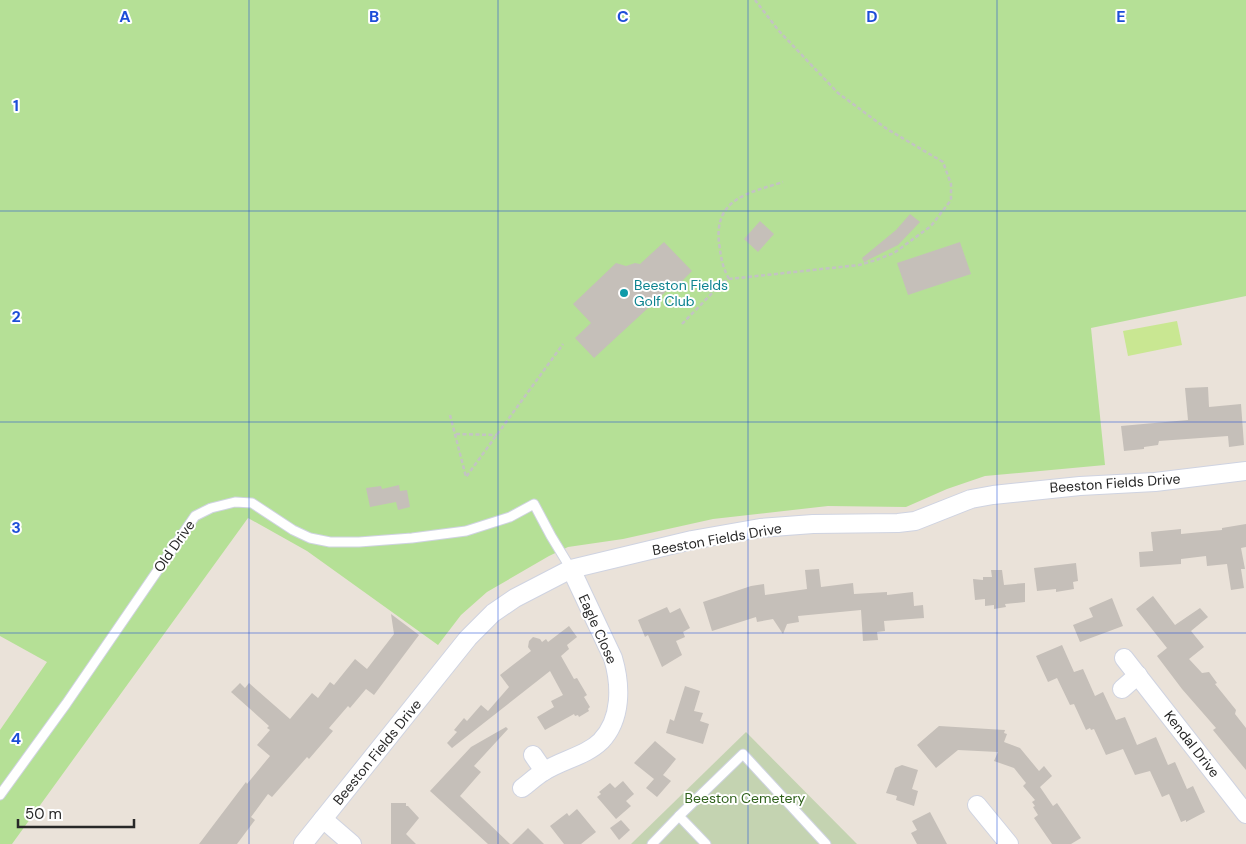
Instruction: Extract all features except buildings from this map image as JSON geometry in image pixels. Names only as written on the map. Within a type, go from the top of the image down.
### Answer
[{"type":"street","name":"Beeston Fields Drive","points":[[303,844],[468,638],[493,613],[515,598],[571,569],[692,540],[760,528],[813,524],[898,523],[915,521],[971,500],[1002,493],[1156,482],[1246,471]]},
{"type":"street","name":"Eagle Close","points":[[522,788],[544,771],[600,742],[611,727],[618,705],[618,672],[571,569]]},
{"type":"street","name":"Kendal Drive","points":[[1124,658],[1246,814]]},
{"type":"street","points":[[1122,689],[1138,675]]},
{"type":"street","points":[[534,755],[544,771]]},
{"type":"street","points":[[977,806],[1009,844]]},
{"type":"street","points":[[323,819],[352,844]]},
{"type":"lane","name":"Old Drive","points":[[0,795],[66,704],[195,516],[211,508],[235,502],[252,503],[293,530],[310,538],[330,542],[359,542],[466,531],[510,517],[534,504],[571,569]]},
{"type":"lane","points":[[652,844],[742,754],[826,844]]},
{"type":"lane","points":[[679,816],[706,844]]},
{"type":"path","points":[[682,324],[722,283],[729,279],[859,265],[894,253],[931,226],[951,200],[951,184],[943,162],[887,129],[838,92],[779,31],[754,0]]},
{"type":"path","points":[[729,279],[722,266],[718,230],[723,211],[747,193],[783,182]]},
{"type":"path","points":[[450,415],[466,477],[563,344]]},
{"type":"path","points":[[455,434],[497,435]]},
{"type":"green space","points":[[0,0],[1246,0],[1246,296],[1091,328],[1105,465],[985,476],[947,489],[906,507],[828,506],[713,519],[623,539],[568,547],[487,592],[461,615],[438,645],[307,551],[248,518],[12,844],[0,844],[0,730],[47,662],[0,636]]},
{"type":"green space","points":[[1177,321],[1182,345],[1128,356],[1123,331]]},
{"type":"green space","name":"Beeston Cemetery","points":[[746,732],[857,844],[631,844]]},
{"type":"place","name":"Beeston Fields Golf Club","points":[[624,293]]}]
